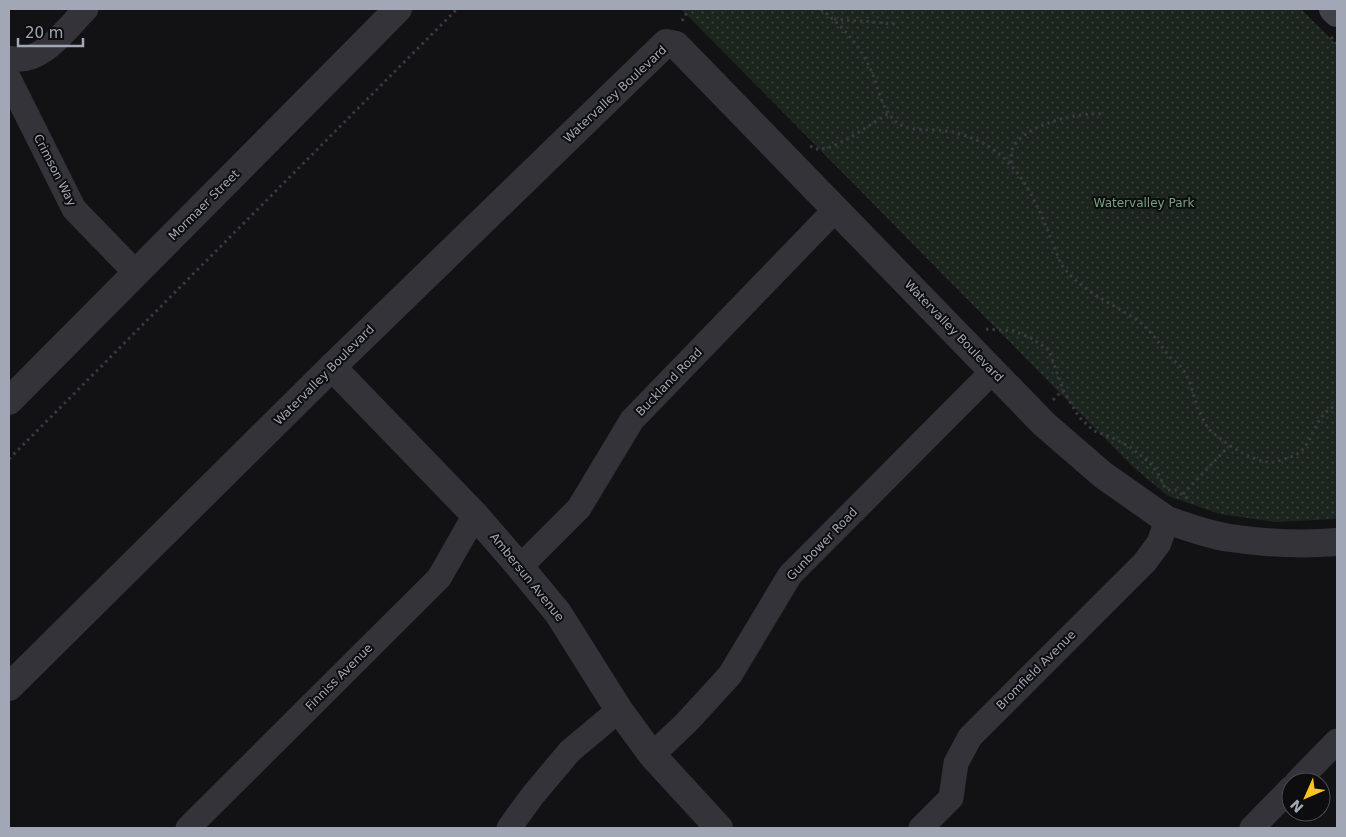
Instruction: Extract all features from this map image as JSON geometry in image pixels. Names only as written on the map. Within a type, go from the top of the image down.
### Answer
[{"type":"main road","points":[[1332,9],[1337,14]]},
{"type":"street","points":[[9,58],[15,60],[30,58],[44,51],[86,9]]},
{"type":"street","name":"Mormaer Street","points":[[9,401],[398,9]]},
{"type":"street","name":"Watervalley Boulevard","points":[[9,688],[332,367],[666,43],[676,45],[1044,424],[1103,475],[1167,520],[1229,538],[1306,544],[1337,542]]},
{"type":"street","name":"Crimson Way","points":[[9,79],[74,209],[136,273]]},
{"type":"street","name":"Buckland Road","points":[[520,567],[579,508],[632,420],[836,209]]},
{"type":"street","name":"Ambersun Avenue","points":[[332,367],[475,515],[520,567],[558,613],[619,710],[652,755],[719,828]]},
{"type":"street","name":"Gunbower Road","points":[[652,755],[686,723],[730,675],[790,575],[992,371]]},
{"type":"street","name":"Finniss Avenue","points":[[188,828],[439,578],[475,515]]},
{"type":"street","name":"Bromfield Avenue","points":[[921,828],[951,798],[956,763],[970,737],[1145,562],[1158,544],[1167,520]]},
{"type":"street","points":[[510,828],[533,795],[570,751],[619,710]]},
{"type":"street","points":[[1307,772],[1337,741]]},
{"type":"street","points":[[1252,828],[1281,798]]},
{"type":"path","points":[[9,459],[457,9]]},
{"type":"path","points":[[821,9],[834,19],[860,51],[871,70],[878,91],[889,113],[896,122],[907,127],[947,131],[972,138],[992,149],[1011,164],[1028,187],[1036,202],[1061,264],[1067,272],[1104,301],[1135,319],[1152,333],[1170,357],[1182,368],[1190,382],[1198,410],[1208,428],[1229,445],[1248,456],[1268,462],[1282,460],[1298,454],[1322,416],[1328,409],[1337,405]]},
{"type":"path","points":[[834,19],[896,24]]},
{"type":"path","points":[[807,145],[819,150],[828,148],[889,113]]},
{"type":"path","points":[[1011,164],[1012,150],[1019,139],[1034,128],[1072,116],[1095,113],[1104,114]]},
{"type":"path","points":[[1183,494],[1229,445]]},
{"type":"green space","name":"Watervalley Park","points":[[681,9],[1301,9],[1337,45],[1337,519],[1276,522],[1220,514],[1168,496],[1132,466]]}]
